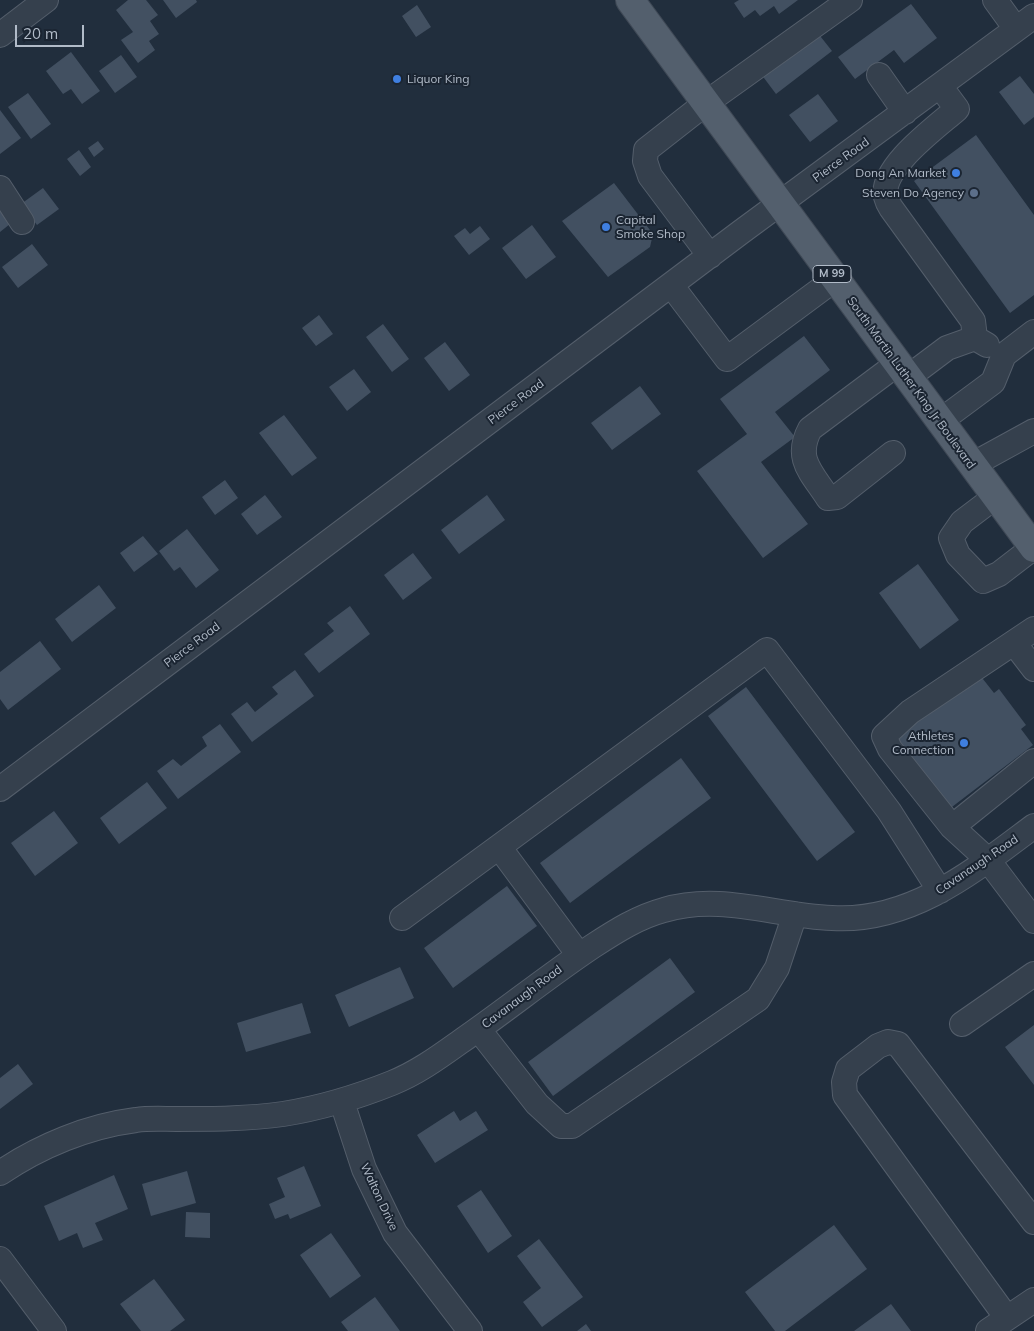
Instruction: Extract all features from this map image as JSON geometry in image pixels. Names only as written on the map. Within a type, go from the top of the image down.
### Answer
[{"type":"main road","name":"South Martin Luther King Jr Boulevard","points":[[630,0],[939,422],[1034,548]]},
{"type":"street","points":[[0,35],[46,0]]},
{"type":"street","points":[[710,256],[650,176],[645,161],[646,150],[706,103],[850,0]]},
{"type":"street","points":[[995,0],[1025,23]]},
{"type":"street","name":"Pierce Road","points":[[0,790],[779,204],[1025,23]]},
{"type":"street","points":[[879,75],[906,112]]},
{"type":"street","points":[[940,86],[957,109],[909,150],[887,183],[886,197],[891,208],[973,321],[975,338]]},
{"type":"street","points":[[0,188],[22,222]]},
{"type":"street","points":[[671,285],[727,359],[835,279]]},
{"type":"street","points":[[939,422],[993,382],[1004,355],[1034,332]]},
{"type":"street","points":[[975,338],[1004,355]]},
{"type":"street","points":[[893,453],[837,497],[828,498],[805,463],[803,443],[810,429],[902,371],[947,348],[975,338]]},
{"type":"street","points":[[972,465],[1034,431]]},
{"type":"street","points":[[995,497],[962,522],[951,538],[958,555],[983,581],[999,574],[1034,548]]},
{"type":"street","points":[[1034,629],[910,712],[884,736],[890,749],[952,827],[988,860],[1034,920]]},
{"type":"street","points":[[1014,643],[1034,669]]},
{"type":"street","points":[[402,918],[767,650],[889,811],[940,891]]},
{"type":"street","points":[[952,827],[1034,761]]},
{"type":"street","name":"Cavanaugh Road","points":[[0,1173],[21,1159],[71,1135],[137,1120],[212,1119],[282,1114],[342,1102],[395,1082],[434,1061],[479,1030],[579,955],[624,925],[664,910],[704,903],[741,904],[834,919],[871,916],[906,906],[940,891],[988,860],[1034,826]]},
{"type":"street","points":[[499,847],[579,955]]},
{"type":"street","points":[[479,1030],[537,1104],[561,1126],[572,1126],[758,1000],[777,968],[795,914]]},
{"type":"street","points":[[962,1024],[1034,974]]},
{"type":"street","points":[[1034,1222],[898,1044],[888,1042],[878,1046],[848,1069],[844,1082],[845,1095],[998,1325],[1034,1300]]},
{"type":"street","name":"Walton Drive","points":[[342,1102],[364,1169],[395,1232],[470,1331]]},
{"type":"street","points":[[0,1259],[54,1331]]},
{"type":"building","points":[[128,0],[146,0],[158,15],[150,21],[159,34],[149,41],[155,50],[138,63],[121,40],[133,32],[116,10]]},
{"type":"building","points":[[163,0],[196,0],[197,2],[176,18]]},
{"type":"building","points":[[739,0],[798,0],[779,14],[774,6],[760,16],[755,10],[744,18],[734,3]]},
{"type":"building","points":[[911,4],[937,38],[904,63],[894,50],[855,79],[838,57]]},
{"type":"building","points":[[417,5],[431,27],[416,37],[402,16]]},
{"type":"building","points":[[817,32],[832,51],[776,94],[761,74]]},
{"type":"building","points":[[71,52],[100,91],[82,104],[71,89],[63,94],[46,71]]},
{"type":"building","points":[[121,55],[137,77],[115,93],[99,71]]},
{"type":"building","points":[[1020,76],[1034,94],[1034,117],[1024,125],[999,92]]},
{"type":"building","points":[[28,93],[51,124],[31,139],[8,107]]},
{"type":"building","points":[[818,94],[838,121],[810,142],[789,115]]},
{"type":"building","points":[[0,110],[21,138],[0,154]]},
{"type":"building","points":[[976,135],[1034,215],[1034,295],[1010,313],[914,181]]},
{"type":"building","points":[[98,141],[104,149],[94,157],[88,148]]},
{"type":"building","points":[[79,150],[91,167],[80,176],[67,159]]},
{"type":"building","points":[[614,183],[653,234],[650,247],[608,277],[562,221]]},
{"type":"building","points":[[43,188],[59,209],[37,225],[21,204]]},
{"type":"building","points":[[0,211],[10,224],[0,232]]},
{"type":"building","points":[[532,225],[556,257],[526,279],[502,248]]},
{"type":"building","points":[[480,226],[490,239],[469,255],[454,236],[465,228],[470,234]]},
{"type":"building","points":[[32,244],[48,265],[18,288],[2,267]]},
{"type":"building","points":[[319,315],[333,334],[316,346],[302,328]]},
{"type":"building","points":[[383,324],[409,359],[392,372],[366,337]]},
{"type":"building","points":[[804,336],[830,370],[775,412],[795,437],[761,462],[808,524],[763,558],[697,471],[747,434],[720,399]]},
{"type":"building","points":[[445,342],[470,375],[449,391],[424,358]]},
{"type":"building","points":[[354,369],[371,392],[347,411],[329,387]]},
{"type":"building","points":[[640,386],[661,414],[612,450],[591,423]]},
{"type":"building","points":[[284,415],[317,458],[292,476],[259,433]]},
{"type":"building","points":[[225,480],[238,498],[215,515],[202,497]]},
{"type":"building","points":[[265,495],[282,517],[257,535],[241,514]]},
{"type":"building","points":[[487,495],[505,520],[459,554],[441,530]]},
{"type":"building","points":[[187,529],[219,570],[196,588],[180,567],[174,571],[159,551]]},
{"type":"building","points":[[143,536],[158,554],[134,572],[120,553]]},
{"type":"building","points":[[413,553],[432,578],[403,600],[384,575]]},
{"type":"building","points":[[918,564],[959,620],[920,649],[879,593]]},
{"type":"building","points":[[99,585],[116,608],[72,642],[55,619]]},
{"type":"building","points":[[350,606],[370,634],[319,673],[304,654],[334,631],[327,623]]},
{"type":"building","points":[[40,641],[61,669],[8,710],[0,699],[0,672]]},
{"type":"building","points":[[295,670],[314,696],[252,742],[231,714],[247,702],[255,712],[278,694],[272,687]]},
{"type":"building","name":"Athletes Connection","points":[[979,674],[994,693],[999,689],[1026,725],[1021,729],[1033,745],[948,810],[894,740]]},
{"type":"building","points":[[746,687],[855,832],[817,861],[708,716]]},
{"type":"building","points":[[220,724],[241,752],[178,799],[157,771],[173,759],[181,766],[207,746],[202,737]]},
{"type":"building","points":[[681,758],[711,798],[570,903],[540,863]]},
{"type":"building","points":[[147,782],[167,808],[119,844],[100,818]]},
{"type":"building","points":[[54,811],[78,843],[35,876],[11,843]]},
{"type":"building","points":[[507,886],[537,926],[453,988],[424,948]]},
{"type":"building","points":[[670,958],[695,992],[553,1096],[528,1062]]},
{"type":"building","points":[[400,967],[414,998],[349,1027],[335,995]]},
{"type":"building","points":[[302,1003],[311,1033],[246,1052],[237,1023]]},
{"type":"building","points":[[1034,1025],[1034,1085],[1005,1047]]},
{"type":"building","points":[[18,1064],[33,1084],[0,1109],[0,1078]]},
{"type":"building","points":[[454,1111],[460,1121],[476,1111],[488,1130],[435,1163],[417,1135]]},
{"type":"building","points":[[304,1166],[321,1206],[290,1219],[288,1214],[275,1219],[269,1204],[285,1197],[277,1178]]},
{"type":"building","points":[[187,1171],[196,1203],[151,1216],[142,1184]]},
{"type":"building","points":[[114,1175],[128,1209],[95,1223],[103,1240],[83,1248],[77,1233],[59,1241],[44,1206]]},
{"type":"building","points":[[481,1190],[512,1236],[488,1253],[457,1206]]},
{"type":"building","points":[[186,1212],[210,1213],[210,1238],[185,1237]]},
{"type":"building","points":[[834,1225],[867,1269],[785,1331],[775,1331],[745,1292]]},
{"type":"building","points":[[331,1233],[361,1276],[330,1298],[300,1255]]},
{"type":"building","points":[[539,1239],[583,1297],[542,1327],[523,1302],[541,1288],[517,1256]]},
{"type":"building","points":[[154,1279],[185,1320],[170,1331],[141,1331],[120,1304]]},
{"type":"building","points":[[375,1297],[400,1331],[348,1331],[341,1322]]},
{"type":"building","points":[[891,1304],[911,1331],[854,1331]]},
{"type":"building","points":[[586,1324],[591,1331],[577,1331]]},
{"type":"place","name":"Liquor King","points":[[397,79]]},
{"type":"place","name":"Dong An Market","points":[[956,173]]},
{"type":"place","name":"Steven Do Agency","points":[[974,193]]},
{"type":"place","name":"Capital Smoke Shop","points":[[606,227]]},
{"type":"place","name":"Athletes Connection","points":[[964,743]]}]
